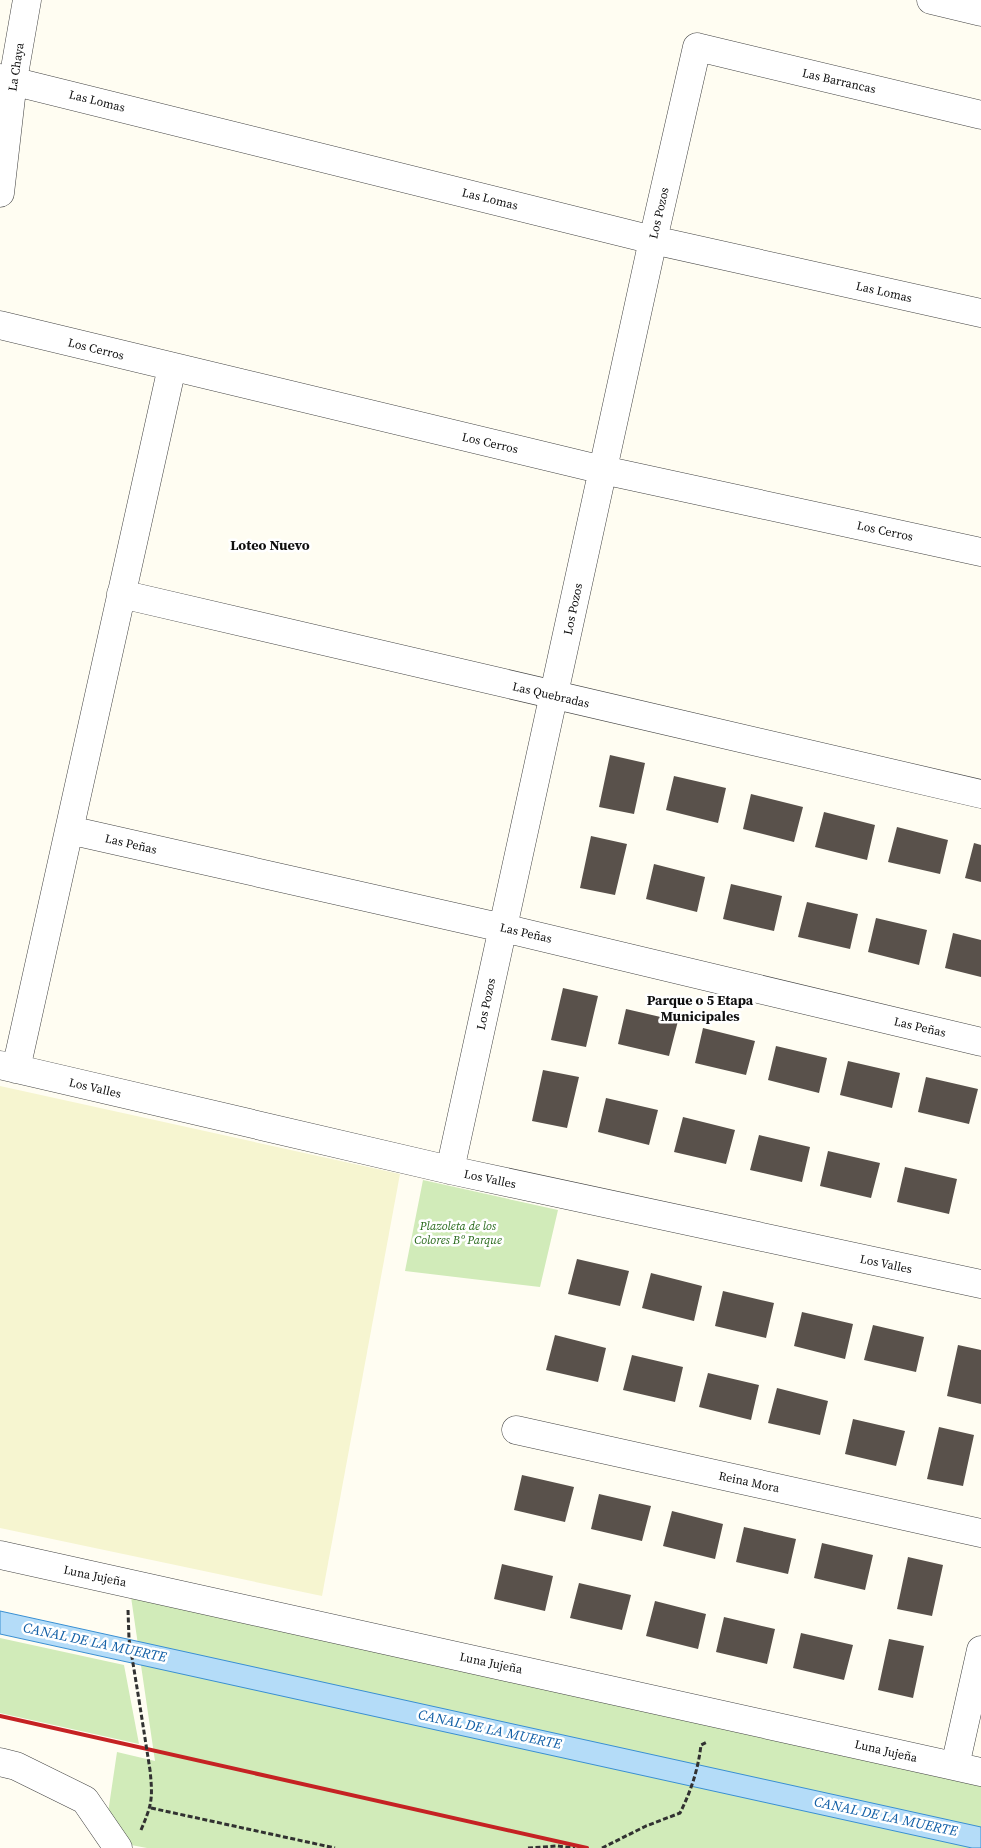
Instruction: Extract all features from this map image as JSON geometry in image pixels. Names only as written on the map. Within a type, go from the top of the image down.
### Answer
[{"type":"street","name":"La Chaya","points":[[0,193],[7,79],[27,0]]},
{"type":"street","points":[[931,0],[981,12]]},
{"type":"street","name":"Las Barrancas","points":[[697,47],[981,115]]},
{"type":"street","name":"Los Pozos","points":[[450,1170],[653,240],[697,47]]},
{"type":"street","name":"Las Lomas","points":[[7,79],[653,240],[981,314]]},
{"type":"street","name":"Los Cerros","points":[[0,326],[603,470],[981,552]]},
{"type":"street","points":[[8,1067],[69,830],[172,367]]},
{"type":"street","name":"Las Quebradas","points":[[121,594],[981,794]]},
{"type":"street","name":"Las Peñas","points":[[69,830],[503,928],[981,1042]]},
{"type":"street","name":"Los Valles","points":[[8,1067],[450,1170],[981,1284]]},
{"type":"street","name":"Reina Mora","points":[[516,1430],[981,1533]]},
{"type":"street","name":"Luna Jujeña","points":[[0,1555],[981,1772]]},
{"type":"street","points":[[955,1766],[981,1650]]},
{"type":"street","points":[[0,1762],[16,1766],[85,1800],[128,1845]]},
{"type":"street","points":[[104,1848],[128,1845]]},
{"type":"path","points":[[128,1845],[141,1830],[151,1808],[152,1792],[129,1639]]},
{"type":"path","points":[[602,1848],[646,1826],[680,1813],[691,1791],[699,1759]]},
{"type":"path","points":[[151,1808],[335,1848]]},
{"type":"path","points":[[528,1848],[557,1846],[575,1848]]},
{"type":"green space","points":[[0,1086],[400,1174],[322,1596],[0,1528]]},
{"type":"green space","name":"Plazoleta de los Colores Bº Parque","points":[[423,1180],[558,1210],[540,1287],[405,1271]]},
{"type":"green space","points":[[131,1597],[981,1786],[981,1848],[147,1848],[104,1840],[117,1752],[155,1761]]},
{"type":"green space","points":[[0,1638],[124,1665],[139,1744],[0,1713]]},
{"type":"water","name":"CANAL DE LA MUERTE","points":[[0,1611],[981,1827],[981,1848],[972,1848],[0,1634]]},
{"type":"building","points":[[610,755],[645,763],[634,814],[599,807]]},
{"type":"building","points":[[674,776],[726,788],[718,823],[666,810]]},
{"type":"building","points":[[751,794],[803,807],[794,842],[743,829]]},
{"type":"building","points":[[824,812],[875,825],[867,860],[815,847]]},
{"type":"building","points":[[897,827],[948,840],[940,874],[888,862]]},
{"type":"building","points":[[591,836],[627,844],[615,895],[580,888]]},
{"type":"building","points":[[974,843],[981,845],[981,882],[965,878]]},
{"type":"building","points":[[654,864],[705,877],[697,912],[646,899]]},
{"type":"building","points":[[731,884],[782,896],[774,931],[723,919]]},
{"type":"building","points":[[807,902],[858,914],[850,949],[798,937]]},
{"type":"building","points":[[876,918],[927,930],[919,965],[868,952]]},
{"type":"building","points":[[953,933],[981,940],[981,977],[945,968]]},
{"type":"building","points":[[563,988],[598,996],[586,1047],[551,1040]]},
{"type":"building","points":[[626,1009],[678,1021],[669,1056],[618,1044]]},
{"type":"building","points":[[703,1028],[755,1041],[746,1075],[695,1063]]},
{"type":"building","points":[[776,1046],[827,1058],[819,1093],[768,1080]]},
{"type":"building","points":[[848,1061],[900,1073],[892,1108],[840,1095]]},
{"type":"building","points":[[543,1070],[579,1077],[567,1128],[532,1121]]},
{"type":"building","points":[[926,1077],[978,1089],[969,1124],[918,1112]]},
{"type":"building","points":[[606,1098],[658,1110],[649,1145],[598,1132]]},
{"type":"building","points":[[683,1117],[735,1130],[726,1164],[674,1152]]},
{"type":"building","points":[[759,1135],[810,1147],[802,1182],[750,1170]]},
{"type":"building","points":[[828,1151],[880,1163],[871,1198],[820,1186]]},
{"type":"building","points":[[905,1167],[957,1179],[949,1214],[897,1202]]},
{"type":"building","points":[[577,1259],[629,1271],[620,1306],[568,1294]]},
{"type":"building","points":[[651,1273],[702,1286],[694,1321],[642,1308]]},
{"type":"building","points":[[723,1291],[774,1303],[766,1338],[715,1326]]},
{"type":"building","points":[[802,1312],[853,1324],[845,1359],[794,1346]]},
{"type":"building","points":[[873,1325],[924,1337],[916,1372],[864,1360]]},
{"type":"building","points":[[555,1335],[606,1348],[598,1382],[546,1370]]},
{"type":"building","points":[[958,1345],[981,1350],[981,1404],[947,1396]]},
{"type":"building","points":[[632,1355],[683,1367],[675,1402],[623,1390]]},
{"type":"building","points":[[708,1373],[759,1385],[751,1420],[699,1407]]},
{"type":"building","points":[[777,1388],[828,1401],[820,1435],[768,1423]]},
{"type":"building","points":[[853,1419],[905,1431],[896,1466],[845,1454]]},
{"type":"building","points":[[939,1427],[974,1435],[963,1486],[927,1479]]},
{"type":"building","points":[[522,1475],[574,1487],[565,1522],[514,1510]]},
{"type":"building","points":[[599,1494],[651,1506],[642,1541],[591,1529]]},
{"type":"building","points":[[672,1511],[723,1524],[715,1559],[663,1546]]},
{"type":"building","points":[[744,1527],[796,1539],[788,1574],[736,1562]]},
{"type":"building","points":[[822,1543],[873,1555],[865,1590],[814,1578]]},
{"type":"building","points":[[908,1557],[943,1565],[932,1616],[897,1609]]},
{"type":"building","points":[[502,1564],[553,1576],[545,1611],[494,1599]]},
{"type":"building","points":[[579,1583],[631,1595],[622,1630],[570,1618]]},
{"type":"building","points":[[655,1601],[706,1614],[698,1649],[646,1636]]},
{"type":"building","points":[[724,1617],[775,1629],[767,1664],[716,1652]]},
{"type":"building","points":[[801,1633],[853,1645],[844,1680],[793,1668]]},
{"type":"building","points":[[889,1639],[924,1646],[913,1698],[878,1690]]},
{"type":"railway","points":[[0,1716],[587,1848]]},
{"type":"district","name":"Loteo Nuevo","points":[[270,545]]},
{"type":"district","name":"Parque o 5 Etapa Municipales","points":[[700,1008]]}]
